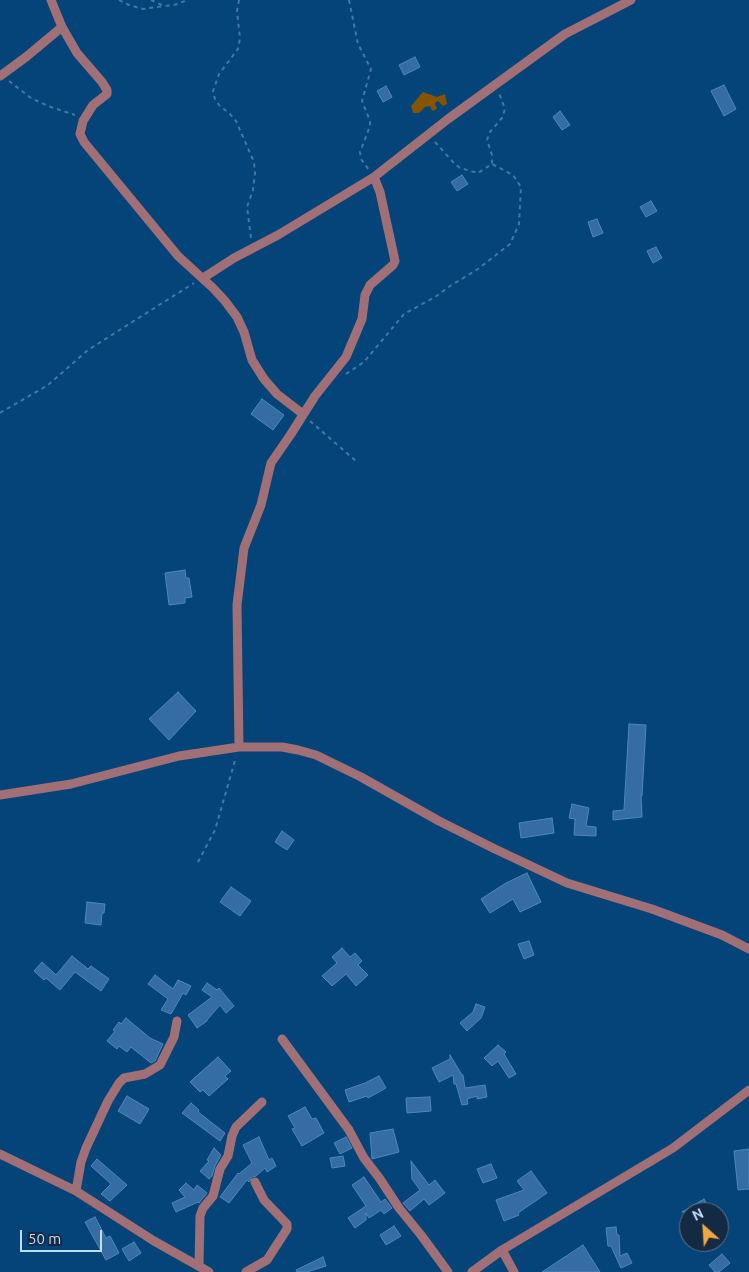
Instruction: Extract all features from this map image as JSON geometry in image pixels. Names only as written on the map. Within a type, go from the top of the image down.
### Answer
[{"type":"street","points":[[51,0],[62,27],[77,53],[107,90],[107,94],[93,105],[83,120],[80,134],[84,142],[178,256],[225,301],[237,317],[244,332],[252,360],[264,379],[277,394],[303,414]]},
{"type":"street","points":[[202,278],[374,178],[429,134],[565,34],[631,0]]},
{"type":"street","points":[[2,74],[62,27]]},
{"type":"street","points":[[239,748],[237,606],[244,548],[261,505],[271,463],[315,396],[346,356],[362,319],[365,295],[370,285],[393,265],[395,261],[380,192],[374,178]]},
{"type":"street","points":[[0,795],[71,784],[179,756],[239,748],[282,747],[316,755],[361,776],[400,800],[471,837],[567,883],[652,909],[722,936],[749,949]]},
{"type":"street","points":[[76,1191],[81,1162],[108,1101],[124,1078],[145,1074],[160,1065],[174,1037],[177,1021]]},
{"type":"street","points":[[282,1039],[349,1130],[364,1158],[399,1208],[426,1240],[448,1272]]},
{"type":"street","points":[[472,1272],[502,1250],[673,1148],[749,1090]]},
{"type":"street","points":[[199,1265],[200,1216],[203,1208],[212,1196],[220,1170],[228,1156],[236,1127],[262,1102]]},
{"type":"street","points":[[0,1154],[76,1191],[154,1241],[209,1272]]},
{"type":"street","points":[[246,1272],[267,1260],[287,1229],[287,1224],[264,1200],[255,1182]]},
{"type":"street","points":[[502,1250],[514,1272]]},
{"type":"path","points":[[119,0],[129,6],[143,9],[174,5],[188,0]]},
{"type":"path","points":[[151,0],[164,6]]},
{"type":"path","points":[[239,0],[240,38],[238,49],[219,74],[213,91],[219,106],[236,121],[254,162],[253,190],[247,207],[251,235]]},
{"type":"path","points":[[349,0],[358,44],[372,69],[362,100],[370,126],[360,152],[361,159],[374,178]]},
{"type":"path","points":[[2,74],[31,98],[48,106],[67,111],[83,120]]},
{"type":"path","points":[[492,87],[498,92],[505,109],[502,118],[490,132],[487,140],[492,155],[492,164]]},
{"type":"path","points":[[429,134],[442,151],[460,168],[478,173],[492,164]]},
{"type":"path","points":[[346,374],[364,362],[404,314],[478,269],[510,244],[519,224],[521,186],[513,175],[492,164]]},
{"type":"path","points":[[0,413],[48,385],[88,350],[202,278]]},
{"type":"path","points":[[303,414],[356,460]]},
{"type":"path","points":[[198,862],[215,830],[239,748]]},
{"type":"shaded area","points":[[423,92],[437,97],[445,94],[447,104],[443,106],[438,101],[435,103],[437,109],[432,111],[430,106],[425,107],[419,113],[413,113],[411,106]]},
{"type":"building","points":[[415,57],[420,67],[404,75],[399,65]]},
{"type":"building","points":[[724,85],[736,109],[724,116],[711,91]]},
{"type":"building","points":[[386,86],[392,97],[383,102],[377,91]]},
{"type":"building","points":[[560,111],[570,125],[562,130],[553,117]]},
{"type":"building","points":[[462,175],[468,184],[457,191],[451,182]]},
{"type":"building","points":[[651,201],[657,211],[646,217],[640,207]]},
{"type":"building","points":[[597,219],[603,233],[593,237],[588,222]]},
{"type":"building","points":[[656,247],[662,258],[653,263],[647,251]]},
{"type":"building","points":[[262,399],[284,415],[273,430],[251,414]]},
{"type":"building","points":[[185,570],[186,578],[189,578],[192,597],[185,598],[185,603],[169,605],[165,573]]},
{"type":"building","points":[[178,692],[196,711],[169,740],[149,719]]},
{"type":"building","points":[[629,724],[646,725],[641,796],[642,817],[613,820],[613,811],[624,810]]},
{"type":"building","points":[[572,804],[589,808],[586,826],[596,827],[596,836],[574,835],[575,819],[569,818]]},
{"type":"building","points":[[552,818],[554,833],[521,838],[519,823]]},
{"type":"building","points":[[282,831],[294,840],[287,850],[275,842]]},
{"type":"building","points":[[527,873],[541,902],[520,912],[513,899],[490,913],[481,899],[506,883]]},
{"type":"building","points":[[231,887],[251,901],[240,916],[220,902]]},
{"type":"building","points":[[87,902],[105,904],[101,925],[85,923]]},
{"type":"building","points":[[529,941],[534,955],[524,959],[518,944]]},
{"type":"building","points":[[342,948],[350,957],[355,953],[362,961],[358,965],[368,975],[356,986],[346,974],[332,986],[322,976],[337,963],[332,957]]},
{"type":"building","points":[[72,956],[88,969],[91,966],[109,979],[101,991],[75,972],[60,990],[34,971],[42,962],[56,975]]},
{"type":"building","points":[[155,975],[173,989],[178,980],[191,986],[186,995],[183,993],[171,1014],[161,1010],[168,999],[148,984]]},
{"type":"building","points":[[207,983],[217,990],[219,988],[234,1006],[226,1013],[220,1005],[207,1021],[197,1028],[188,1015],[212,997],[202,990]]},
{"type":"building","points":[[476,1004],[485,1007],[481,1018],[467,1031],[460,1023],[473,1012]]},
{"type":"building","points":[[126,1018],[150,1038],[163,1044],[155,1061],[151,1063],[131,1047],[127,1052],[119,1046],[117,1049],[107,1041],[119,1022],[121,1024]]},
{"type":"building","points":[[498,1045],[506,1052],[504,1054],[516,1074],[509,1078],[498,1061],[492,1066],[484,1058]]},
{"type":"building","points":[[450,1055],[463,1075],[465,1088],[485,1085],[487,1097],[477,1099],[477,1096],[467,1099],[468,1104],[462,1105],[456,1084],[454,1084],[453,1075],[439,1082],[432,1068],[450,1059]]},
{"type":"building","points":[[218,1057],[231,1071],[225,1076],[228,1079],[209,1096],[203,1090],[200,1092],[190,1082]]},
{"type":"building","points":[[379,1076],[386,1088],[368,1098],[367,1096],[349,1102],[345,1090]]},
{"type":"building","points":[[127,1096],[149,1109],[140,1124],[118,1111]]},
{"type":"building","points":[[430,1097],[431,1111],[407,1113],[406,1098]]},
{"type":"building","points":[[191,1103],[199,1110],[198,1112],[225,1133],[220,1141],[182,1113]]},
{"type":"building","points":[[305,1107],[312,1119],[316,1118],[324,1133],[302,1146],[292,1129],[295,1128],[288,1116]]},
{"type":"building","points":[[393,1129],[399,1152],[372,1159],[370,1133]]},
{"type":"building","points":[[259,1137],[269,1160],[272,1158],[276,1166],[267,1172],[265,1168],[252,1177],[249,1182],[247,1180],[229,1203],[220,1197],[238,1173],[252,1163],[243,1145]]},
{"type":"building","points":[[346,1137],[352,1148],[340,1154],[334,1143]]},
{"type":"building","points":[[214,1148],[221,1155],[209,1179],[200,1171],[209,1161],[207,1160]]},
{"type":"building","points":[[749,1149],[749,1189],[738,1190],[734,1151]]},
{"type":"building","points":[[343,1156],[345,1166],[332,1168],[330,1158]]},
{"type":"building","points":[[97,1159],[127,1185],[110,1201],[101,1194],[111,1184],[91,1166]]},
{"type":"building","points":[[411,1161],[429,1185],[435,1180],[445,1193],[429,1205],[424,1199],[410,1211],[403,1203],[420,1190],[412,1179]]},
{"type":"building","points":[[491,1164],[497,1178],[483,1183],[477,1169]]},
{"type":"building","points":[[531,1171],[547,1193],[518,1213],[519,1215],[504,1221],[496,1200],[524,1190],[517,1181]]},
{"type":"building","points":[[364,1177],[381,1202],[385,1199],[392,1208],[384,1214],[381,1210],[369,1218],[366,1213],[366,1220],[355,1228],[348,1218],[366,1206],[352,1185]]},
{"type":"building","points":[[186,1183],[194,1190],[197,1185],[207,1193],[199,1203],[176,1212],[172,1203],[185,1197],[179,1190]]},
{"type":"building","points":[[95,1217],[106,1238],[110,1236],[119,1253],[106,1260],[85,1222]]},
{"type":"building","points":[[394,1226],[401,1236],[386,1245],[380,1235]]},
{"type":"building","points":[[616,1227],[617,1235],[619,1235],[620,1256],[627,1253],[632,1263],[621,1268],[611,1246],[608,1246],[606,1228]]},
{"type":"building","points":[[134,1242],[141,1253],[129,1261],[122,1249]]},
{"type":"building","points":[[583,1245],[600,1272],[542,1272]]},
{"type":"building","points":[[722,1254],[730,1263],[719,1272],[715,1272],[709,1265]]},
{"type":"building","points":[[323,1257],[326,1266],[307,1272],[297,1272],[296,1270]]}]
